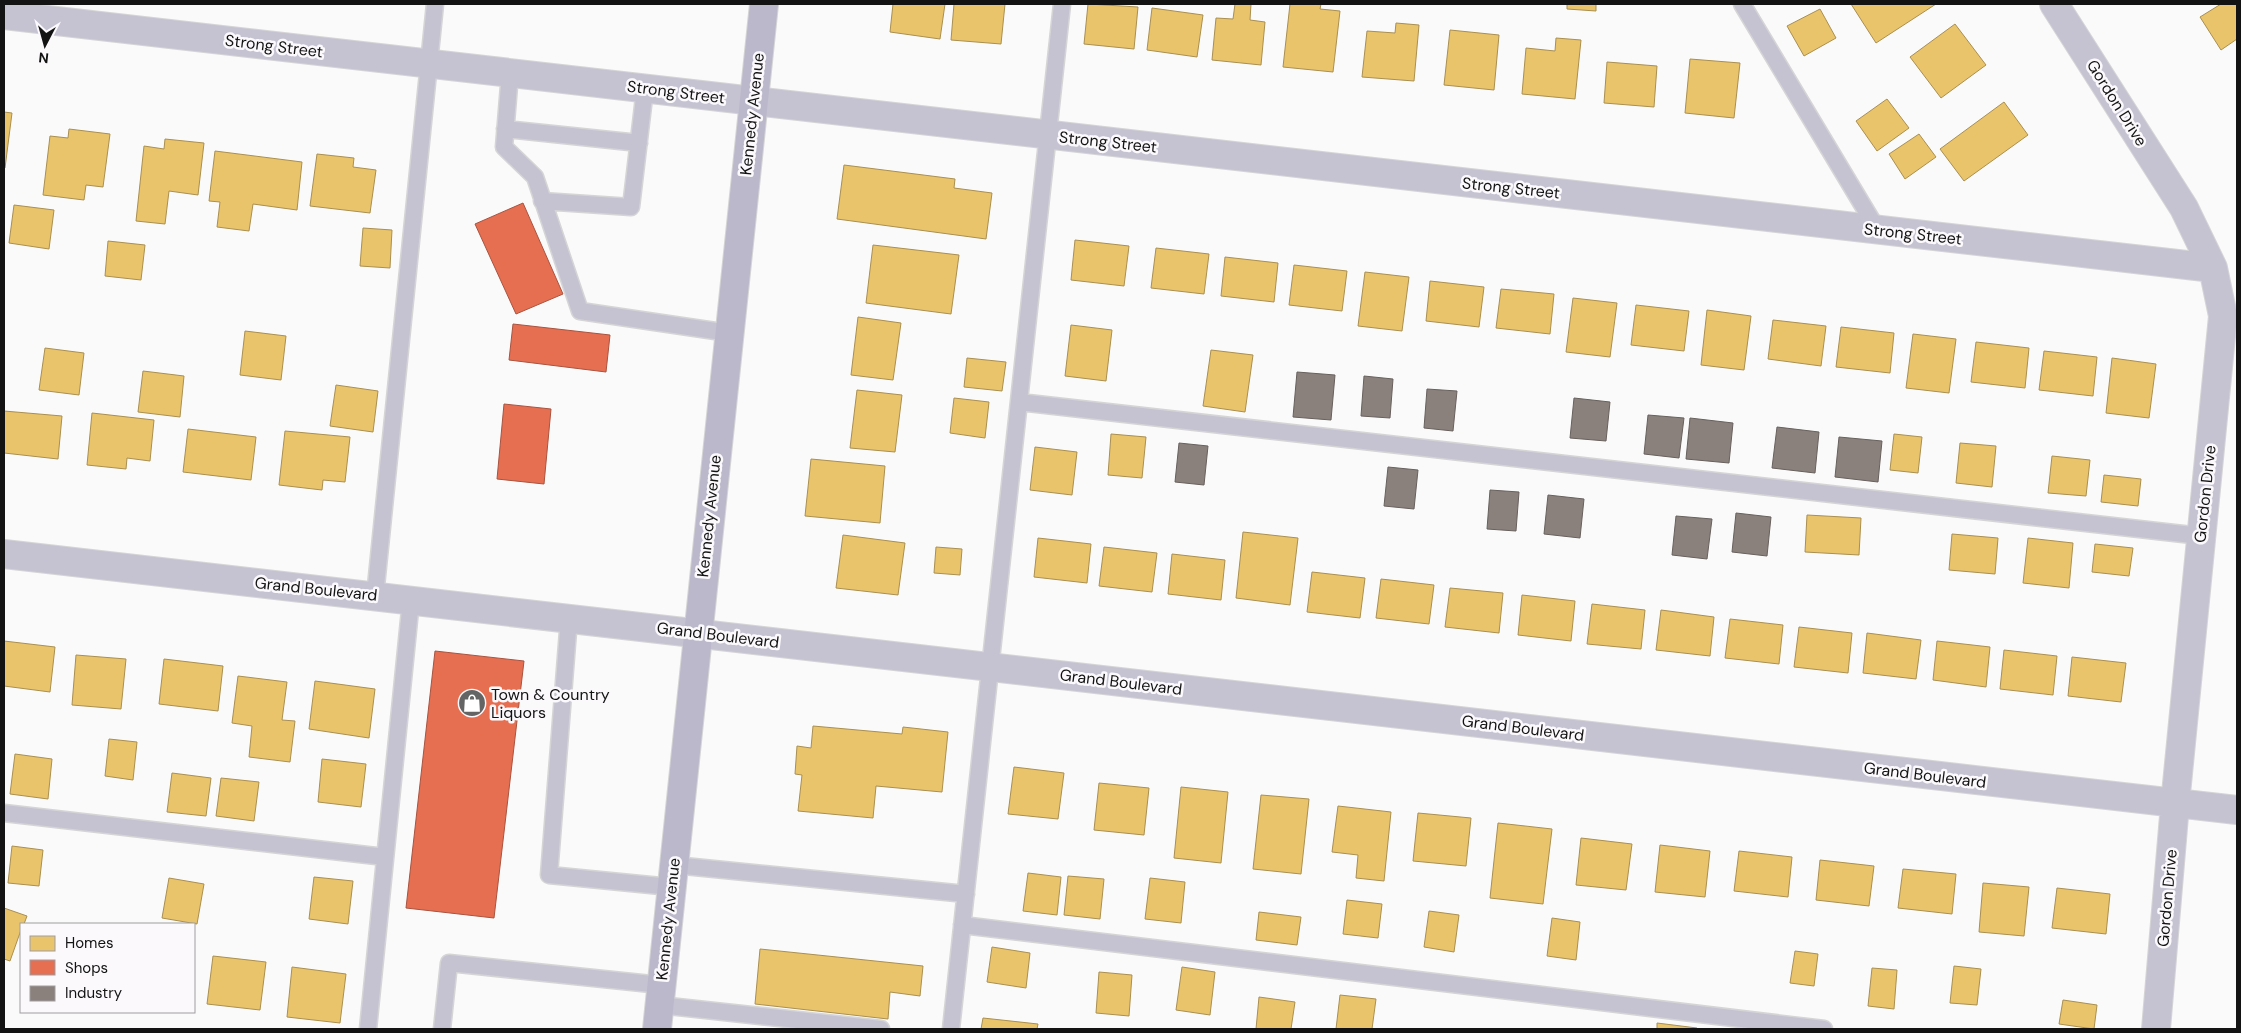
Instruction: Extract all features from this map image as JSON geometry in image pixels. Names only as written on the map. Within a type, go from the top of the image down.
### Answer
[{"type":"street","name":"Kennedy Avenue","points":[[659,1007],[764,4]]},
{"type":"street","name":"Gordon Drive","points":[[2054,4],[2184,208],[2213,268],[2223,316],[2175,804],[2156,1029]]},
{"type":"street","name":"Strong Street","points":[[4,15],[2213,268]]},
{"type":"street","name":"Grand Boulevard","points":[[4,554],[2237,810]]},
{"type":"lane","points":[[376,596],[435,4]]},
{"type":"lane","points":[[951,1029],[1062,4]]},
{"type":"lane","points":[[1742,4],[1877,230]]},
{"type":"lane","points":[[510,73],[504,147],[535,177],[580,311],[729,333]]},
{"type":"lane","points":[[542,201],[631,207],[645,89]]},
{"type":"lane","points":[[505,129],[639,143]]},
{"type":"lane","points":[[1019,402],[2201,536]]},
{"type":"lane","points":[[368,1029],[411,600]]},
{"type":"lane","points":[[569,618],[549,876],[672,876],[966,894]]},
{"type":"lane","points":[[4,813],[385,857]]},
{"type":"lane","points":[[962,925],[1824,1029]]},
{"type":"lane","points":[[442,1029],[449,963],[659,1007],[881,1029]]},
{"type":"building: Homes","points":[[893,4],[945,4],[940,39],[890,32]]},
{"type":"building: Homes","points":[[954,4],[1005,4],[1001,44],[951,40]]},
{"type":"building: Homes","points":[[1088,4],[1138,7],[1134,49],[1084,44]]},
{"type":"building: Homes","points":[[1235,4],[1251,4],[1250,20],[1265,22],[1261,65],[1212,60],[1216,18],[1233,19]]},
{"type":"building: Homes","points":[[1290,4],[1321,4],[1320,9],[1340,11],[1333,72],[1283,67]]},
{"type":"building: Homes","points":[[1567,4],[1596,4],[1596,11],[1567,9]]},
{"type":"building: Homes","points":[[1851,4],[1936,4],[1876,43]]},
{"type":"building: Homes","points":[[2221,4],[2237,4],[2237,39],[2221,50],[2200,17]]},
{"type":"building: Homes","points":[[1152,8],[1203,15],[1197,57],[1147,50]]},
{"type":"building: Homes","points":[[1820,9],[1836,38],[1804,56],[1787,26]]},
{"type":"building: Homes","points":[[1396,23],[1419,25],[1414,81],[1362,77],[1367,31],[1395,33]]},
{"type":"building: Homes","points":[[1955,24],[1986,65],[1941,98],[1910,57]]},
{"type":"building: Homes","points":[[1450,30],[1499,35],[1494,90],[1444,85]]},
{"type":"building: Homes","points":[[1556,38],[1581,40],[1575,99],[1522,94],[1526,48],[1555,51]]},
{"type":"building: Homes","points":[[1690,59],[1740,63],[1734,118],[1685,113]]},
{"type":"building: Homes","points":[[1607,62],[1657,66],[1654,107],[1604,103]]},
{"type":"building: Homes","points":[[1887,99],[1909,128],[1877,151],[1856,121]]},
{"type":"building: Homes","points":[[2004,102],[2028,135],[1964,181],[1940,149]]},
{"type":"building: Homes","points":[[4,112],[12,113],[5,168],[4,168]]},
{"type":"building: Homes","points":[[69,129],[110,134],[103,187],[86,185],[84,200],[43,195],[50,136],[68,138]]},
{"type":"building: Homes","points":[[1919,134],[1936,157],[1905,179],[1889,154]]},
{"type":"building: Homes","points":[[165,139],[204,143],[198,195],[169,191],[165,224],[136,221],[144,146],[164,149]]},
{"type":"building: Homes","points":[[215,151],[302,162],[297,210],[253,204],[249,231],[217,227],[220,202],[209,201]]},
{"type":"building: Homes","points":[[317,154],[354,158],[353,167],[376,170],[370,213],[310,206]]},
{"type":"building: Homes","points":[[844,165],[955,179],[954,188],[992,193],[986,239],[837,219]]},
{"type":"building: Homes","points":[[14,205],[54,210],[49,249],[9,243]]},
{"type":"building: Homes","points":[[363,228],[392,230],[390,268],[360,266]]},
{"type":"building: Homes","points":[[1075,240],[1129,246],[1124,286],[1071,280]]},
{"type":"building: Homes","points":[[108,241],[145,245],[141,280],[105,276]]},
{"type":"building: Homes","points":[[873,245],[959,255],[951,314],[866,303]]},
{"type":"building: Homes","points":[[1156,248],[1209,254],[1204,294],[1151,288]]},
{"type":"building: Homes","points":[[1225,257],[1278,263],[1274,302],[1221,296]]},
{"type":"building: Homes","points":[[1294,265],[1347,271],[1342,311],[1289,305]]},
{"type":"building: Homes","points":[[1365,272],[1409,277],[1402,331],[1358,326]]},
{"type":"building: Homes","points":[[1430,281],[1484,287],[1479,327],[1426,321]]},
{"type":"building: Homes","points":[[1501,289],[1554,294],[1550,334],[1496,328]]},
{"type":"building: Homes","points":[[1573,298],[1617,303],[1610,357],[1566,352]]},
{"type":"building: Homes","points":[[1636,305],[1689,311],[1684,351],[1631,345]]},
{"type":"building: Homes","points":[[1707,310],[1751,316],[1744,370],[1701,365]]},
{"type":"building: Homes","points":[[858,317],[901,323],[893,380],[851,375]]},
{"type":"building: Homes","points":[[1773,320],[1826,326],[1821,366],[1768,359]]},
{"type":"building: Homes","points":[[1071,325],[1112,330],[1106,381],[1065,376]]},
{"type":"building: Homes","points":[[1841,327],[1894,333],[1890,373],[1836,367]]},
{"type":"building: Homes","points":[[245,331],[286,336],[281,380],[240,375]]},
{"type":"building: Homes","points":[[1913,334],[1956,339],[1949,393],[1906,388]]},
{"type":"building: Homes","points":[[1976,342],[2029,348],[2025,388],[1971,382]]},
{"type":"building: Homes","points":[[45,348],[84,353],[79,395],[39,390]]},
{"type":"building: Homes","points":[[1211,350],[1253,355],[1245,412],[1203,406]]},
{"type":"building: Homes","points":[[2044,351],[2097,357],[2093,396],[2039,390]]},
{"type":"building: Homes","points":[[967,358],[1006,362],[1002,391],[964,387]]},
{"type":"building: Homes","points":[[2112,358],[2156,364],[2149,418],[2106,413]]},
{"type":"building: Homes","points":[[143,371],[184,376],[180,417],[138,412]]},
{"type":"building: Homes","points":[[336,385],[378,391],[373,432],[330,426]]},
{"type":"building: Homes","points":[[857,390],[902,395],[895,452],[850,448]]},
{"type":"building: Homes","points":[[954,398],[989,402],[985,438],[950,433]]},
{"type":"building: Homes","points":[[4,411],[62,416],[58,459],[4,453]]},
{"type":"building: Homes","points":[[92,413],[154,420],[150,461],[127,458],[126,469],[87,465]]},
{"type":"building: Homes","points":[[188,429],[256,437],[251,480],[183,472]]},
{"type":"building: Homes","points":[[285,431],[350,437],[345,482],[323,480],[322,490],[279,485]]},
{"type":"building: Homes","points":[[1111,434],[1146,437],[1142,478],[1108,475]]},
{"type":"building: Homes","points":[[1894,434],[1922,437],[1918,473],[1890,470]]},
{"type":"building: Homes","points":[[1960,443],[1996,446],[1992,487],[1956,483]]},
{"type":"building: Homes","points":[[1035,447],[1077,452],[1072,495],[1030,490]]},
{"type":"building: Homes","points":[[2052,456],[2090,460],[2086,496],[2048,493]]},
{"type":"building: Homes","points":[[811,459],[885,466],[880,523],[805,516]]},
{"type":"building: Homes","points":[[2104,475],[2141,479],[2138,506],[2101,502]]},
{"type":"building: Homes","points":[[1807,515],[1861,518],[1859,555],[1805,552]]},
{"type":"building: Homes","points":[[1243,532],[1298,538],[1290,605],[1236,598]]},
{"type":"building: Homes","points":[[1952,534],[1998,538],[1995,574],[1949,570]]},
{"type":"building: Homes","points":[[843,535],[905,543],[898,595],[836,588]]},
{"type":"building: Homes","points":[[1038,538],[1091,544],[1087,583],[1034,577]]},
{"type":"building: Homes","points":[[2028,538],[2073,543],[2069,588],[2023,583]]},
{"type":"building: Homes","points":[[2095,544],[2133,548],[2129,576],[2092,572]]},
{"type":"building: Homes","points":[[936,547],[962,549],[960,575],[934,573]]},
{"type":"building: Homes","points":[[1104,547],[1157,553],[1152,592],[1099,586]]},
{"type":"building: Homes","points":[[1172,554],[1225,560],[1221,600],[1168,594]]},
{"type":"building: Homes","points":[[1312,572],[1365,578],[1360,618],[1307,612]]},
{"type":"building: Homes","points":[[1381,579],[1434,585],[1429,624],[1376,618]]},
{"type":"building: Homes","points":[[1450,588],[1503,593],[1499,633],[1445,627]]},
{"type":"building: Homes","points":[[1522,595],[1575,601],[1571,641],[1518,635]]},
{"type":"building: Homes","points":[[1592,604],[1645,610],[1641,649],[1587,644]]},
{"type":"building: Homes","points":[[1661,610],[1714,617],[1710,656],[1656,650]]},
{"type":"building: Homes","points":[[1730,619],[1783,625],[1779,664],[1725,658]]},
{"type":"building: Homes","points":[[1799,627],[1852,633],[1848,673],[1794,667]]},
{"type":"building: Homes","points":[[1867,633],[1921,640],[1916,679],[1863,673]]},
{"type":"building: Homes","points":[[4,641],[55,647],[50,692],[4,686]]},
{"type":"building: Homes","points":[[1937,641],[1990,647],[1986,687],[1933,680]]},
{"type":"building: Homes","points":[[2004,650],[2057,656],[2053,695],[2000,689]]},
{"type":"building: Homes","points":[[76,655],[126,659],[121,709],[72,705]]},
{"type":"building: Homes","points":[[2072,657],[2126,663],[2121,702],[2068,696]]},
{"type":"building: Homes","points":[[164,659],[223,666],[218,711],[159,704]]},
{"type":"building: Homes","points":[[238,676],[287,682],[282,720],[295,721],[290,762],[249,757],[252,726],[232,723]]},
{"type":"building: Homes","points":[[315,681],[375,689],[369,738],[309,729]]},
{"type":"building: Homes","points":[[813,726],[902,734],[903,727],[948,732],[942,792],[876,786],[873,818],[798,811],[802,775],[795,774],[797,746],[811,748]]},
{"type":"building: Homes","points":[[109,739],[137,742],[133,780],[105,776]]},
{"type":"building: Homes","points":[[15,754],[52,759],[48,799],[10,794]]},
{"type":"building: Homes","points":[[322,759],[366,764],[361,807],[318,802]]},
{"type":"building: Homes","points":[[1014,767],[1064,773],[1058,819],[1008,814]]},
{"type":"building: Homes","points":[[172,773],[211,778],[206,816],[167,812]]},
{"type":"building: Homes","points":[[221,778],[259,782],[254,821],[216,816]]},
{"type":"building: Homes","points":[[1099,783],[1149,788],[1144,835],[1094,830]]},
{"type":"building: Homes","points":[[1181,787],[1228,792],[1221,863],[1174,858]]},
{"type":"building: Homes","points":[[1261,795],[1309,799],[1301,874],[1253,869]]},
{"type":"building: Homes","points":[[1338,806],[1391,812],[1384,881],[1356,878],[1358,855],[1332,852]]},
{"type":"building: Homes","points":[[1418,813],[1471,818],[1466,866],[1413,861]]},
{"type":"building: Homes","points":[[1498,823],[1552,829],[1543,904],[1490,898]]},
{"type":"building: Homes","points":[[1581,838],[1632,844],[1626,890],[1576,885]]},
{"type":"building: Homes","points":[[1660,845],[1710,851],[1705,897],[1655,892]]},
{"type":"building: Homes","points":[[12,846],[43,850],[39,886],[8,883]]},
{"type":"building: Homes","points":[[1739,851],[1792,857],[1788,897],[1734,891]]},
{"type":"building: Homes","points":[[1820,860],[1874,866],[1869,906],[1816,900]]},
{"type":"building: Homes","points":[[1903,869],[1956,874],[1952,914],[1898,908]]},
{"type":"building: Homes","points":[[1028,873],[1061,877],[1057,915],[1023,911]]},
{"type":"building: Homes","points":[[1068,876],[1104,879],[1100,919],[1064,915]]},
{"type":"building: Homes","points":[[314,877],[353,881],[348,924],[309,919]]},
{"type":"building: Homes","points":[[169,878],[204,884],[197,924],[162,918]]},
{"type":"building: Homes","points":[[1150,878],[1185,882],[1181,923],[1145,919]]},
{"type":"building: Homes","points":[[1983,883],[2029,887],[2024,936],[1979,932]]},
{"type":"building: Homes","points":[[2057,888],[2110,894],[2106,934],[2052,928]]},
{"type":"building: Homes","points":[[1347,900],[1382,904],[1378,938],[1343,934]]},
{"type":"building: Homes","points":[[4,908],[27,916],[24,923],[20,923],[20,933],[10,961],[4,959]]},
{"type":"building: Homes","points":[[1429,911],[1459,915],[1454,952],[1424,947]]},
{"type":"building: Homes","points":[[1259,912],[1301,917],[1297,945],[1256,940]]},
{"type":"building: Homes","points":[[1552,918],[1580,922],[1576,960],[1547,956]]},
{"type":"building: Homes","points":[[992,947],[1030,953],[1026,988],[987,982]]},
{"type":"building: Homes","points":[[760,949],[923,966],[920,996],[890,992],[888,1019],[755,1004]]},
{"type":"building: Homes","points":[[1795,951],[1818,954],[1814,986],[1790,983]]},
{"type":"building: Homes","points":[[213,956],[266,962],[260,1010],[207,1004]]},
{"type":"building: Homes","points":[[1954,966],[1981,969],[1977,1005],[1950,1003]]},
{"type":"building: Homes","points":[[292,967],[346,974],[340,1023],[287,1017]]},
{"type":"building: Homes","points":[[1182,967],[1215,972],[1210,1015],[1176,1010]]},
{"type":"building: Homes","points":[[1872,968],[1897,970],[1894,1009],[1868,1006]]},
{"type":"building: Homes","points":[[1099,972],[1132,975],[1129,1016],[1096,1013]]},
{"type":"building: Homes","points":[[1340,995],[1376,999],[1372,1029],[1336,1029]]},
{"type":"building: Homes","points":[[1259,997],[1295,1002],[1291,1029],[1256,1029]]},
{"type":"building: Homes","points":[[2063,1000],[2097,1005],[2094,1029],[2059,1024]]},
{"type":"building: Homes","points":[[983,1018],[1038,1024],[1037,1029],[981,1029]]},
{"type":"building: Homes","points":[[1657,1023],[1697,1028],[1697,1029],[1657,1029]]},
{"type":"building: Shops","points":[[523,203],[563,294],[516,314],[475,224]]},
{"type":"building: Shops","points":[[513,324],[610,335],[606,372],[509,360]]},
{"type":"building: Shops","points":[[504,404],[551,409],[544,484],[497,479]]},
{"type":"building: Shops","points":[[435,651],[524,661],[494,918],[406,908]]},
{"type":"building: Industry","points":[[1297,372],[1335,375],[1331,420],[1293,417]]},
{"type":"building: Industry","points":[[1364,376],[1393,379],[1390,418],[1361,416]]},
{"type":"building: Industry","points":[[1427,389],[1457,391],[1453,431],[1424,428]]},
{"type":"building: Industry","points":[[1574,398],[1610,402],[1606,441],[1570,438]]},
{"type":"building: Industry","points":[[1648,415],[1684,418],[1679,458],[1644,454]]},
{"type":"building: Industry","points":[[1690,418],[1733,423],[1729,463],[1686,459]]},
{"type":"building: Industry","points":[[1777,427],[1819,432],[1815,473],[1772,468]]},
{"type":"building: Industry","points":[[1839,437],[1882,441],[1878,482],[1835,477]]},
{"type":"building: Industry","points":[[1179,443],[1208,446],[1204,485],[1175,482]]},
{"type":"building: Industry","points":[[1388,467],[1418,470],[1414,509],[1384,506]]},
{"type":"building: Industry","points":[[1490,490],[1519,492],[1516,531],[1487,529]]},
{"type":"building: Industry","points":[[1548,495],[1584,499],[1580,538],[1544,534]]},
{"type":"building: Industry","points":[[1736,513],[1771,517],[1767,556],[1732,552]]},
{"type":"building: Industry","points":[[1676,516],[1712,519],[1707,559],[1672,555]]},
{"type":"place","name":"Town & Country Liquors","points":[[472,703]]}]
